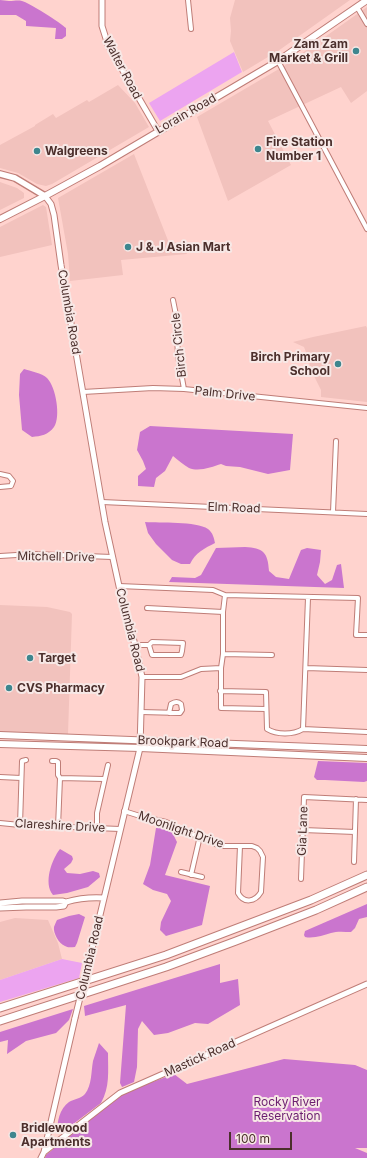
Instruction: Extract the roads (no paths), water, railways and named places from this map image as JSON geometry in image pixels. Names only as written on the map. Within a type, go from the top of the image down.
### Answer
[{"type":"highway","points":[[0,1008],[166,955],[311,900],[367,875]]},
{"type":"highway","points":[[0,1021],[166,967],[316,910],[367,887]]},
{"type":"main road","name":"Lorain Road","points":[[0,219],[100,166],[278,61],[367,0]]},
{"type":"main road","points":[[0,174],[15,178],[45,196]]},
{"type":"main road","name":"Brookpark Road","points":[[0,735],[367,749]]},
{"type":"main road","name":"Brookpark Road","points":[[0,744],[140,748],[367,758]]},
{"type":"street","name":"Walter Road","points":[[102,0],[101,22],[104,36],[158,131]]},
{"type":"street","points":[[188,0],[191,29]]},
{"type":"street","points":[[357,7],[367,24]]},
{"type":"street","points":[[278,61],[367,229]]},
{"type":"street","name":"Columbia Road","points":[[41,1158],[44,1152],[140,748],[142,677],[136,644],[112,558],[61,265],[54,215],[51,204],[45,196]]},
{"type":"street","name":"Birch Circle","points":[[173,300],[176,315],[178,356],[184,389]]},
{"type":"street","name":"Palm Drive","points":[[83,392],[153,388],[184,389],[367,408]]},
{"type":"street","points":[[333,512],[336,441]]},
{"type":"street","points":[[0,474],[9,476],[13,481],[11,486],[2,487]]},
{"type":"street","name":"Elm Road","points":[[102,502],[367,514]]},
{"type":"street","name":"Mitchell Drive","points":[[0,556],[32,554],[112,558]]},
{"type":"street","points":[[119,586],[212,590],[225,595],[358,598],[356,635],[367,635]]},
{"type":"street","points":[[225,595],[220,691],[221,708],[266,709]]},
{"type":"street","points":[[303,729],[308,598]]},
{"type":"street","points":[[147,608],[223,612]]},
{"type":"street","points":[[136,644],[149,645],[152,642],[183,643],[181,655],[176,656],[152,655],[150,653],[149,645]]},
{"type":"street","points":[[223,654],[272,655]]},
{"type":"street","points":[[142,677],[180,677],[201,669],[221,668]]},
{"type":"street","points":[[306,668],[367,670]]},
{"type":"street","points":[[220,691],[266,692],[267,729],[272,732],[295,733],[303,729],[367,732]]},
{"type":"street","points":[[141,712],[169,713]]},
{"type":"street","points":[[20,825],[22,761],[26,760]]},
{"type":"street","points":[[52,761],[58,762],[58,775],[60,778],[58,827]]},
{"type":"street","points":[[97,828],[97,813],[108,766]]},
{"type":"street","points":[[0,777],[21,778]]},
{"type":"street","points":[[60,778],[104,779]]},
{"type":"street","name":"Gia Lane","points":[[301,879],[304,797],[367,800]]},
{"type":"street","points":[[354,862],[356,799]]},
{"type":"street","name":"Moonlight Drive","points":[[124,811],[166,822],[182,832],[204,837],[215,844],[252,846],[260,851],[263,857],[261,892],[258,897],[250,901],[242,899],[238,893],[240,846]]},
{"type":"street","name":"Clareshire Drive","points":[[0,823],[120,829]]},
{"type":"street","points":[[303,830],[355,832]]},
{"type":"street","points":[[191,875],[200,836]]},
{"type":"street","points":[[181,872],[202,877]]},
{"type":"street","points":[[0,903],[22,901],[66,902],[80,898],[104,898]]},
{"type":"street","points":[[0,908],[26,906],[56,907],[64,906],[66,902]]},
{"type":"street","name":"Mastick Road","points":[[44,1152],[120,1093],[367,984]]},
{"type":"place","name":"Zam Zam Market & Grill","points":[[356,51]]},
{"type":"place","name":"Fire Station Number 1","points":[[258,149]]},
{"type":"place","name":"Walgreens","points":[[37,151]]},
{"type":"place","name":"J & J Asian Mart","points":[[128,247]]},
{"type":"place","name":"Birch Primary School","points":[[338,364]]},
{"type":"place","name":"Target","points":[[30,658]]},
{"type":"place","name":"CVS Pharmacy","points":[[9,688]]},
{"type":"place","name":"Bridlewood Apartments","points":[[13,1135]]},
{"type":"park label","name":"Rocky River Reservation","points":[[287,1109]]}]
